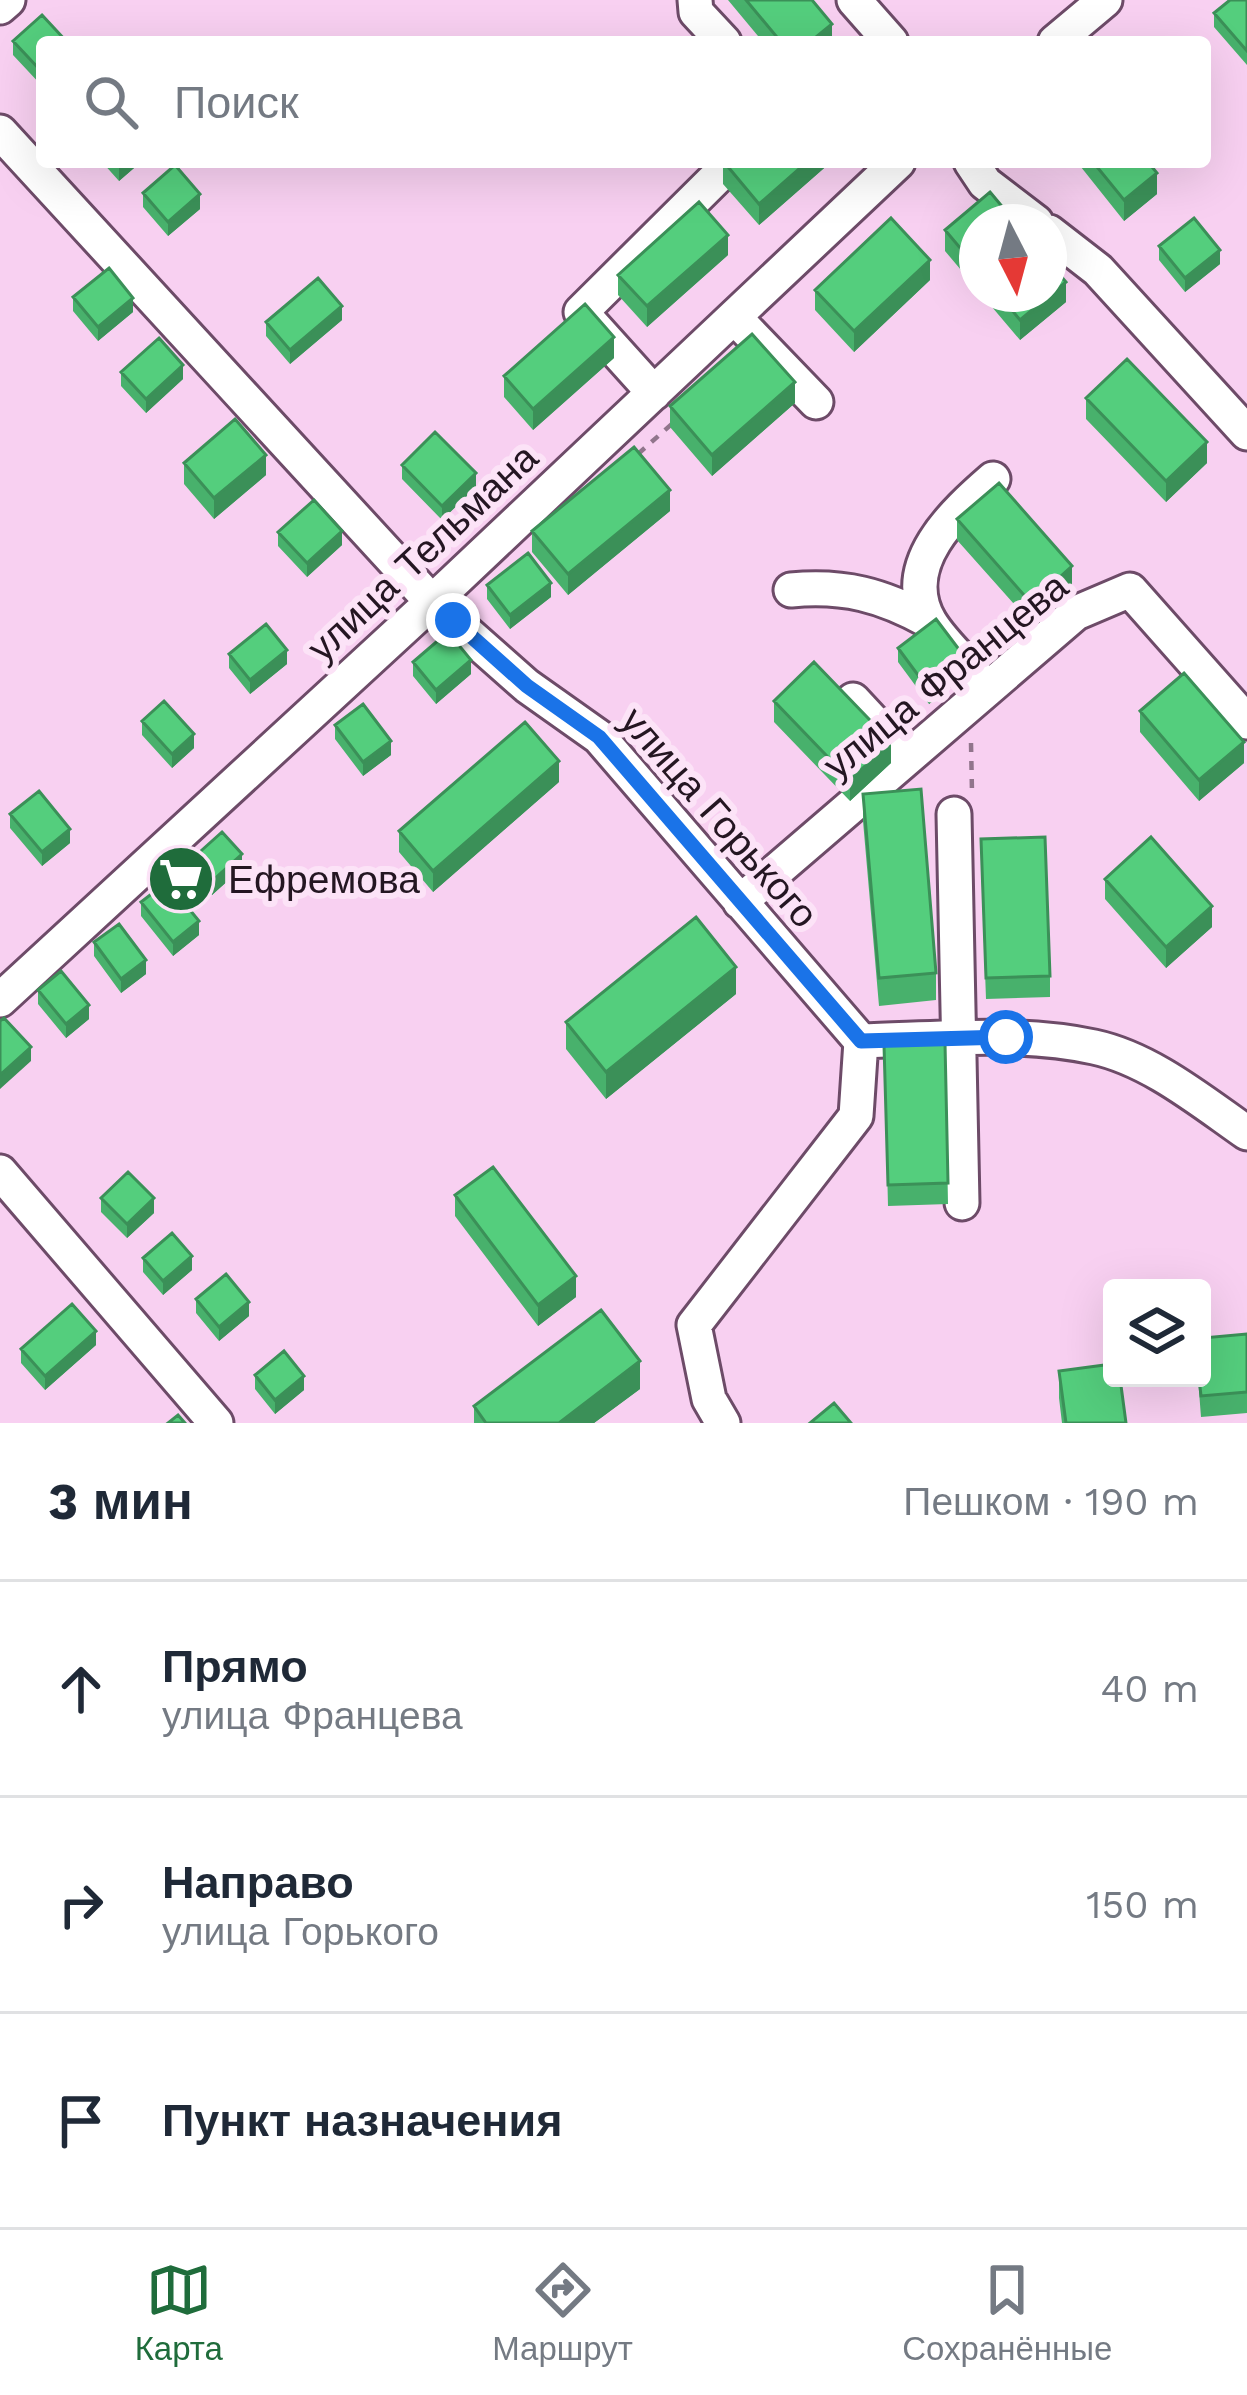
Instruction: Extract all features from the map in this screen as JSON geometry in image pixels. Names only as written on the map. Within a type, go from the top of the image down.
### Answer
[{"type":"street","points":[[0,7],[8,0]]},
{"type":"street","points":[[695,0],[697,12],[719,36]]},
{"type":"street","points":[[854,0],[885,36]]},
{"type":"street","points":[[1062,36],[1105,0]]},
{"type":"street","name":"улица Горького","points":[[0,132],[432,602],[527,686],[599,737],[861,1041]]},
{"type":"street","points":[[654,393],[581,312],[726,168]]},
{"type":"street","name":"улица Тельмана","points":[[0,1000],[432,602],[892,168]]},
{"type":"street","points":[[975,168],[985,183],[1012,204]]},
{"type":"street","points":[[1067,246],[1098,270],[1247,433]]},
{"type":"street","points":[[734,317],[816,402]]},
{"type":"street","points":[[978,694],[929,621],[921,595],[924,566],[935,536],[993,479]]},
{"type":"street","points":[[790,590],[856,589],[890,599],[929,621]]},
{"type":"street","name":"улица Францева","points":[[740,902],[1076,614],[1130,590],[1247,722]]},
{"type":"street","points":[[853,700],[906,757]]},
{"type":"street","points":[[954,814],[962,1202]]},
{"type":"street","points":[[723,1423],[710,1399],[694,1325],[856,1116],[861,1041],[1006,1037],[1097,1047],[1165,1077],[1247,1133]]},
{"type":"street","points":[[0,1172],[216,1423]]},
{"type":"path","points":[[954,814],[972,792],[978,694]]},
{"type":"building","points":[[746,0],[812,0],[832,24],[817,36],[776,36]]},
{"type":"building","points":[[1230,0],[1247,0],[1247,51],[1214,13]]},
{"type":"building","points":[[42,15],[61,36],[36,36],[36,66],[13,41]]},
{"type":"building","points":[[178,168],[200,194],[168,222],[143,193]]},
{"type":"building","points":[[729,168],[800,168],[759,204]]},
{"type":"building","points":[[1098,168],[1153,168],[1157,173],[1124,200]]},
{"type":"building","points":[[990,192],[1000,204],[976,204]]},
{"type":"building","points":[[699,202],[728,235],[647,306],[618,275]]},
{"type":"building","points":[[891,218],[930,260],[854,331],[815,290]]},
{"type":"building","points":[[959,218],[959,247],[945,230]]},
{"type":"building","points":[[1194,218],[1220,250],[1185,278],[1159,246]]},
{"type":"building","points":[[109,268],[133,298],[98,327],[73,297]]},
{"type":"building","points":[[318,278],[342,306],[290,350],[266,322]]},
{"type":"building","points":[[585,304],[614,337],[533,409],[504,376]]},
{"type":"building","points":[[752,334],[795,382],[712,455],[670,406]]},
{"type":"building","points":[[159,338],[183,365],[146,399],[121,372]]},
{"type":"building","points":[[1127,359],[1207,442],[1166,481],[1086,398]]},
{"type":"building","points":[[235,419],[266,455],[214,498],[184,463]]},
{"type":"building","points":[[435,432],[476,473],[442,506],[402,465]]},
{"type":"building","points":[[634,447],[670,490],[568,574],[532,531]]},
{"type":"building","points":[[999,483],[1072,566],[1031,603],[957,519]]},
{"type":"building","points":[[314,500],[342,531],[307,563],[278,532]]},
{"type":"building","points":[[528,553],[551,583],[510,615],[487,585]]},
{"type":"building","points":[[936,619],[967,660],[929,690],[898,648]]},
{"type":"building","points":[[266,624],[287,650],[250,680],[229,654]]},
{"type":"building","points":[[448,632],[471,660],[436,690],[413,662]]},
{"type":"building","points":[[814,662],[891,742],[850,780],[774,701]]},
{"type":"building","points":[[1184,673],[1244,742],[1199,780],[1140,711]]},
{"type":"building","points":[[164,701],[194,734],[172,754],[142,721]]},
{"type":"building","points":[[363,704],[391,741],[363,762],[335,725]]},
{"type":"building","points":[[525,722],[559,761],[433,871],[399,831]]},
{"type":"building","points":[[921,789],[936,973],[879,978],[863,794]]},
{"type":"building","points":[[39,791],[70,829],[42,852],[10,814]]},
{"type":"building","points":[[222,832],[242,854],[212,881],[192,859]]},
{"type":"building","points":[[1045,837],[1050,976],[986,978],[981,839]]},
{"type":"building","points":[[1151,837],[1212,906],[1166,947],[1105,879]]},
{"type":"building","points":[[167,882],[199,921],[173,942],[141,902]]},
{"type":"building","points":[[696,917],[736,967],[606,1072],[566,1022]]},
{"type":"building","points":[[119,924],[146,960],[121,979],[94,942]]},
{"type":"building","points":[[61,971],[89,1005],[66,1024],[38,990]]},
{"type":"building","points":[[4,1018],[31,1047],[0,1075],[0,1021]]},
{"type":"building","points":[[945,1043],[948,1183],[888,1185],[884,1045]]},
{"type":"building","points":[[493,1167],[576,1276],[538,1305],[455,1195]]},
{"type":"building","points":[[128,1172],[154,1198],[127,1224],[101,1198]]},
{"type":"building","points":[[172,1233],[192,1256],[163,1281],[143,1258]]},
{"type":"building","points":[[226,1274],[249,1302],[219,1327],[196,1299]]},
{"type":"building","points":[[72,1304],[96,1331],[45,1376],[21,1349]]},
{"type":"building","points":[[601,1310],[640,1361],[559,1423],[486,1423],[474,1406]]},
{"type":"building","points":[[1247,1334],[1247,1392],[1201,1396],[1200,1387],[1211,1387],[1211,1337]]},
{"type":"building","points":[[284,1351],[304,1376],[275,1400],[255,1375]]},
{"type":"building","points":[[1103,1365],[1103,1387],[1121,1387],[1126,1423],[1066,1423],[1059,1371]]},
{"type":"building","points":[[834,1403],[851,1423],[810,1423]]},
{"type":"place","name":"Ефремова","points":[[181,879]]},
{"type":"route","points":[[453,620],[527,686],[599,737],[861,1041],[1006,1037]]}]
